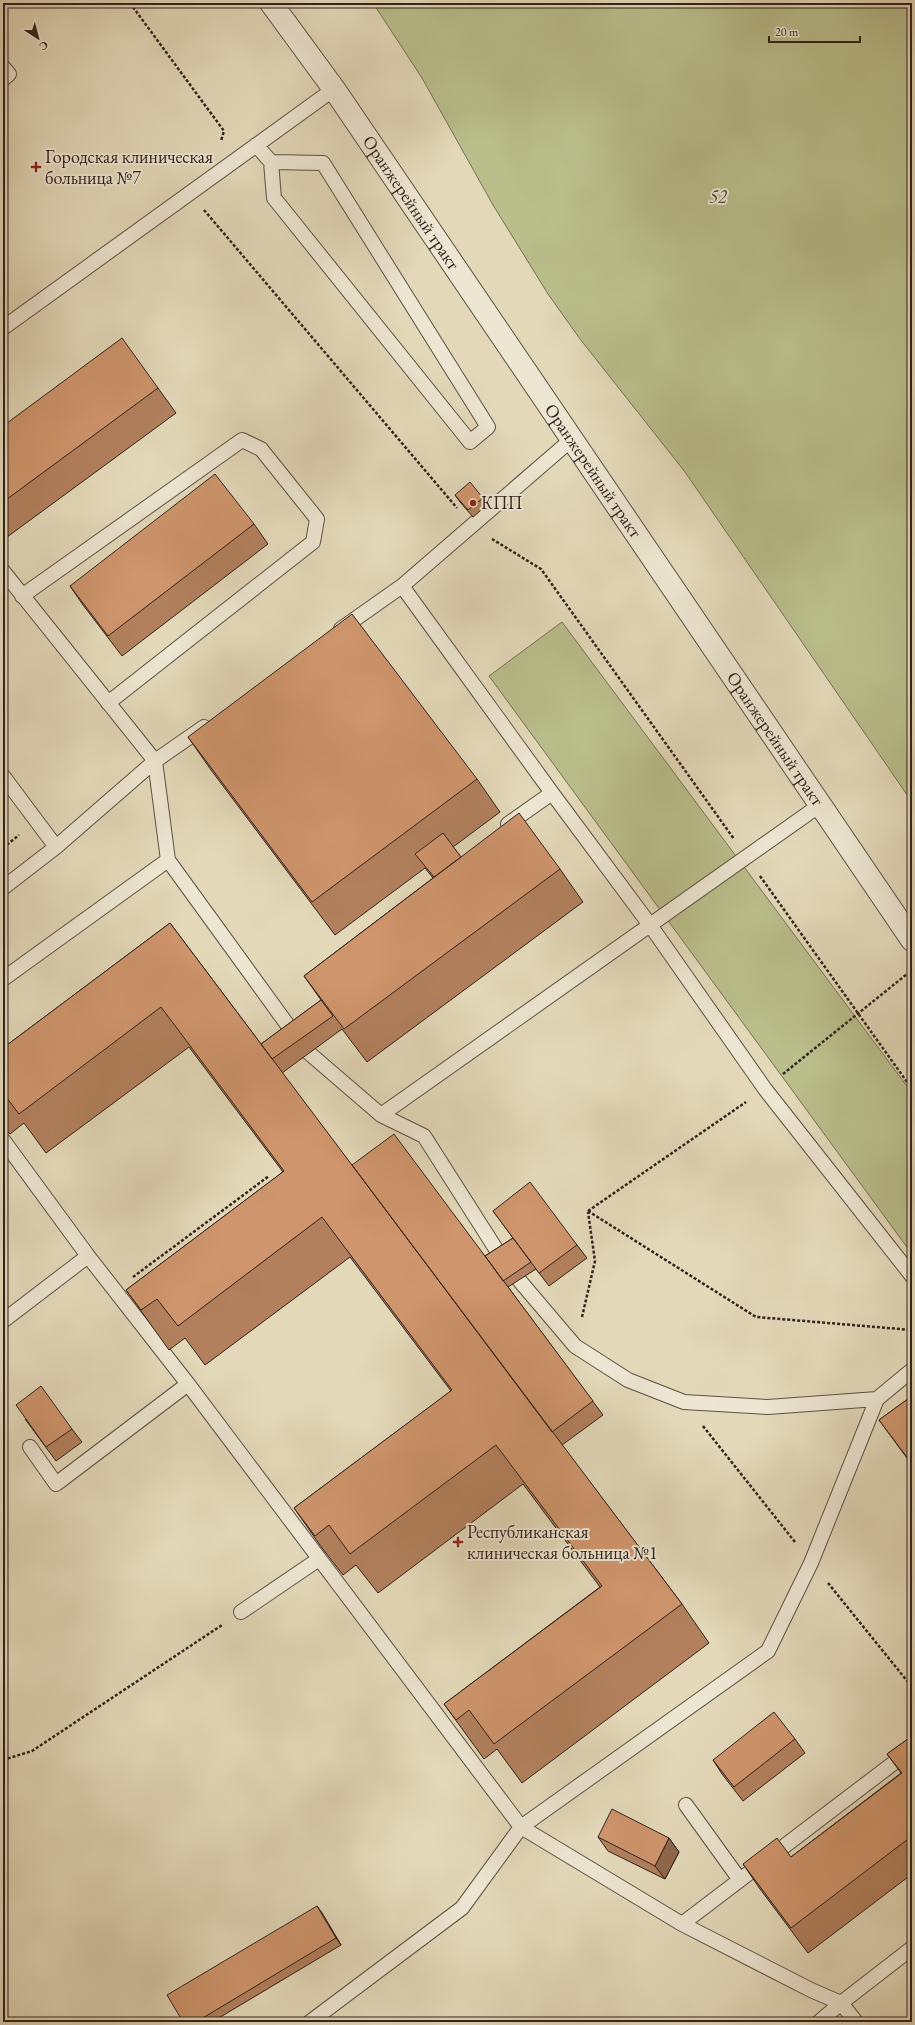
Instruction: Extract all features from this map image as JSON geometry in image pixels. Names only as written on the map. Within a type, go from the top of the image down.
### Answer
[{"type":"street","name":"Оранжерейный тракт","points":[[271,3],[334,89],[912,940]]},
{"type":"lane","points":[[3,66],[9,74],[3,79]]},
{"type":"lane","points":[[3,328],[334,89]]},
{"type":"lane","points":[[256,145],[271,162],[274,198],[470,442],[488,427],[323,163],[271,162]]},
{"type":"lane","points":[[22,596],[242,440],[261,449],[317,519],[313,542],[108,703]]},
{"type":"lane","points":[[330,636],[402,586],[571,440]]},
{"type":"lane","points":[[3,571],[155,761],[168,860],[297,1038]]},
{"type":"lane","points":[[402,586],[650,925],[765,1089],[912,1276]]},
{"type":"lane","points":[[3,888],[56,847],[155,761],[214,720]]},
{"type":"lane","points":[[3,776],[56,847]]},
{"type":"lane","points":[[508,824],[552,793]]},
{"type":"lane","points":[[381,1115],[820,805]]},
{"type":"lane","points":[[3,979],[168,860]]},
{"type":"lane","points":[[309,1053],[381,1115],[424,1136],[501,1257]]},
{"type":"lane","points":[[3,1140],[88,1256],[188,1384],[521,1827],[682,1924],[811,1990],[842,2003],[856,2022]]},
{"type":"lane","points":[[3,1321],[88,1256]]},
{"type":"lane","points":[[519,1280],[575,1346],[628,1380],[684,1402],[768,1407],[877,1399]]},
{"type":"lane","points":[[310,2022],[462,1908],[521,1827],[768,1651],[811,1563],[877,1399],[912,1370]]},
{"type":"lane","points":[[30,1447],[56,1484],[188,1384]]},
{"type":"lane","points":[[241,1612],[319,1559]]},
{"type":"lane","points":[[682,1924],[912,1749]]},
{"type":"lane","points":[[686,1805],[740,1880]]},
{"type":"lane","points":[[818,2022],[912,1948]]},
{"type":"path","points":[[130,3],[224,131],[202,208],[472,526],[541,570],[912,1089]]},
{"type":"path","points":[[115,1291],[269,1176]]},
{"type":"path","points":[[575,1346],[595,1261],[588,1211],[756,1317],[912,1330]]},
{"type":"path","points":[[3,1760],[32,1751],[241,1612]]},
{"type":"green space","name":"52","points":[[373,3],[912,3],[912,802],[685,472],[580,339],[548,294],[493,205],[422,78]]},
{"type":"green space","points":[[562,622],[912,1093],[912,1254],[489,676]]},
{"type":"building","points":[[122,338],[158,388],[3,502],[3,426]]},
{"type":"building","points":[[215,474],[254,524],[108,636],[70,586]]},
{"type":"building","points":[[470,482],[483,498],[468,510],[455,495]]},
{"type":"building","points":[[352,614],[477,779],[312,902],[188,737]]},
{"type":"building","points":[[519,813],[560,869],[344,1029],[304,976]]},
{"type":"building","points":[[443,833],[461,857],[434,877],[415,854]]},
{"type":"building","points":[[170,923],[682,1604],[494,1744],[469,1710],[456,1720],[444,1704],[602,1586],[496,1445],[350,1554],[329,1525],[315,1536],[294,1508],[452,1390],[322,1217],[178,1326],[157,1299],[141,1310],[126,1290],[284,1171],[161,1007],[19,1114],[3,1093],[3,1048]]},
{"type":"building","points":[[321,1000],[333,1016],[272,1059],[261,1044]]},
{"type":"building","points":[[394,1134],[593,1401],[552,1432],[352,1165]]},
{"type":"building","points":[[530,1182],[577,1245],[539,1273],[493,1211]]},
{"type":"building","points":[[513,1238],[531,1262],[503,1281],[485,1256]]},
{"type":"building","points":[[41,1386],[72,1429],[46,1447],[16,1405]]},
{"type":"building","points":[[912,1396],[912,1464],[879,1420]]},
{"type":"building","points":[[774,1712],[795,1739],[734,1787],[713,1760]]},
{"type":"building","points":[[912,1736],[912,1836],[791,1928],[743,1864],[777,1838],[791,1857],[902,1773],[887,1754]]},
{"type":"building","points":[[612,1809],[669,1838],[655,1866],[598,1837]]},
{"type":"building","points":[[317,1906],[336,1938],[196,2022],[183,2022],[167,1995]]},
{"type":"place","name":"Городская клиническая больница №7","points":[[36,167]]},
{"type":"place","name":"КПП","points":[[473,503]]},
{"type":"place","name":"Республиканская клиническая больница №1","points":[[458,1542]]}]
